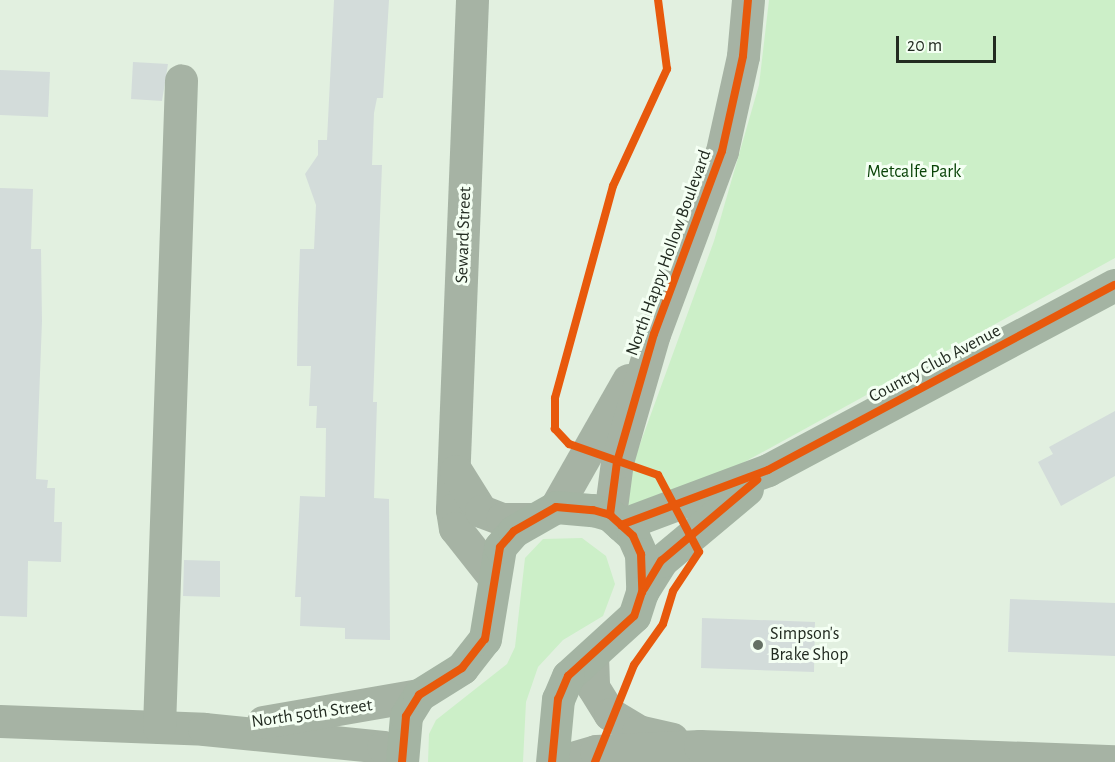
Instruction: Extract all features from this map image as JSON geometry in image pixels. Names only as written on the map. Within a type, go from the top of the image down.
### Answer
[{"type":"main road","name":"Country Club Avenue","points":[[615,520],[768,470],[1115,285]]},
{"type":"main road","name":"Country Club Avenue","points":[[552,762],[558,699],[568,675],[634,616],[642,592],[661,561],[768,470]]},
{"type":"main road","points":[[401,758],[406,716],[419,695],[462,668],[479,649],[490,615],[492,575],[500,547],[544,513],[615,520],[641,554],[642,592]]},
{"type":"street","name":"Seward Street","points":[[472,0],[455,528],[492,575]]},
{"type":"street","name":"North Happy Hollow Boulevard","points":[[615,520],[617,462],[654,334],[722,151],[743,56],[748,0]]},
{"type":"street","points":[[159,727],[181,80]]},
{"type":"street","name":"North Happy Hollow Boulevard","points":[[544,513],[654,334]]},
{"type":"street","points":[[456,471],[481,511],[502,519],[544,513]]},
{"type":"street","points":[[592,655],[592,687],[610,714],[638,731],[700,746]]},
{"type":"street","name":"North 50th Street","points":[[204,729],[348,711],[419,695]]},
{"type":"street","name":"North 50th Street","points":[[0,721],[204,729],[383,747],[401,758]]},
{"type":"street","points":[[558,762],[596,751],[700,746],[1033,760],[1115,761]]},
{"type":"green space","name":"Metcalfe Park","points":[[769,0],[1115,0],[1115,258],[681,497],[643,509],[624,504],[624,488],[714,241],[759,85]]},
{"type":"green space","points":[[582,538],[606,556],[615,584],[603,616],[563,640],[538,667],[526,702],[523,762],[428,762],[429,734],[436,720],[507,664],[515,647],[525,558],[543,539]]},
{"type":"building","points":[[334,0],[389,0],[383,98],[377,98],[374,113],[372,165],[382,165],[373,402],[377,402],[374,498],[389,499],[390,640],[345,639],[345,628],[300,626],[301,597],[295,597],[300,496],[325,497],[326,428],[316,428],[317,406],[309,406],[311,366],[297,366],[298,308],[300,249],[314,249],[316,205],[305,174],[318,155],[318,140],[327,140]]},
{"type":"building","points":[[133,62],[168,64],[162,101],[131,99]]},
{"type":"building","points":[[0,70],[50,72],[48,117],[0,115]]},
{"type":"building","points":[[0,188],[33,189],[31,249],[41,249],[42,321],[36,479],[48,480],[47,488],[55,488],[54,522],[62,522],[61,562],[28,561],[27,617],[0,616]]},
{"type":"building","points":[[1115,411],[1115,476],[1061,506],[1038,462],[1053,454],[1049,447]]},
{"type":"building","points":[[184,560],[220,561],[220,597],[183,596]]},
{"type":"building","points":[[1010,599],[1115,603],[1115,656],[1008,652]]},
{"type":"building","name":"Simpson's Brake Shop","points":[[702,618],[815,622],[814,672],[701,668]]},
{"type":"cycle path","points":[[595,762],[634,665],[663,624],[673,591],[699,552],[658,475],[569,444],[555,429],[555,398],[613,186],[667,69],[658,0]]},
{"type":"cycle path","points":[[610,515],[617,462],[654,334],[722,151],[743,56],[748,0]]},
{"type":"cycle path","points":[[621,525],[768,470],[1115,285]]},
{"type":"cycle path","points":[[644,589],[661,561],[757,480]]},
{"type":"cycle path","points":[[402,762],[406,716],[419,695],[462,668],[485,639],[500,547],[514,531],[556,507],[593,510],[610,515],[633,536],[641,554],[642,592],[634,616],[568,676],[558,699],[552,762]]},
{"type":"place","name":"Simpson's Brake Shop","points":[[758,645]]}]
